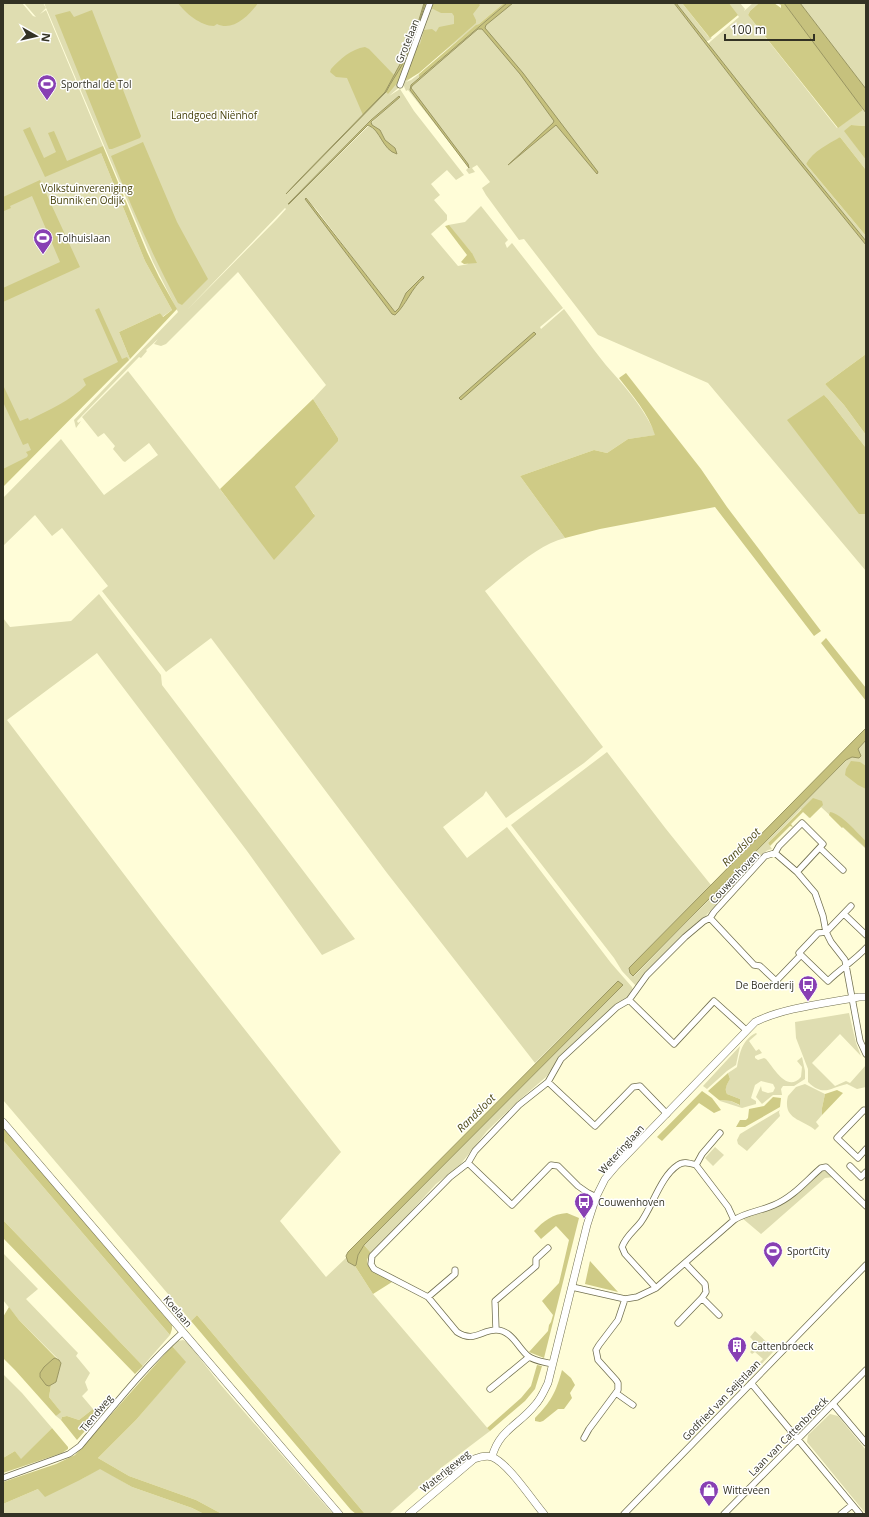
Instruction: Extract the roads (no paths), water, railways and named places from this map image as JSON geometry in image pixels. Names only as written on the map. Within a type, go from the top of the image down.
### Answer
[{"type":"street","name":"Grotelaan","points":[[400,85],[430,3]]},
{"type":"street","name":"Couwenhoven","points":[[496,1330],[473,1336],[462,1336],[428,1297],[374,1269],[371,1264],[372,1256],[450,1177],[468,1163],[475,1151],[519,1105],[548,1082],[561,1059],[617,1007],[629,1000],[647,975],[685,937],[710,918],[765,856],[775,852],[802,823],[824,844],[820,848],[843,870]]},
{"type":"street","points":[[797,872],[820,848]]},
{"type":"street","name":"Couwenhoven","points":[[775,852],[797,872],[815,893],[824,916],[826,932],[831,942],[842,954],[859,998],[860,1041],[866,1054]]},
{"type":"street","points":[[851,906],[826,932],[818,933],[799,953],[828,981],[866,948]]},
{"type":"street","points":[[844,914],[866,935]]},
{"type":"street","name":"Couwenhoven","points":[[710,918],[754,965],[760,966],[776,981],[801,955]]},
{"type":"street","name":"Weteringlaan","points":[[492,1457],[495,1446],[501,1437],[541,1398],[548,1383],[587,1225],[596,1197],[605,1179],[755,1022],[767,1016],[859,998],[866,993]]},
{"type":"street","points":[[629,1000],[674,1044],[714,1001],[746,1030]]},
{"type":"street","points":[[548,1082],[595,1126],[636,1086],[640,1086],[667,1114]]},
{"type":"street","points":[[866,1111],[864,1110],[837,1138],[858,1158],[866,1149]]},
{"type":"street","name":"Koelaan","points":[[3,1122],[339,1514]]},
{"type":"street","points":[[696,1164],[702,1154],[720,1133]]},
{"type":"street","points":[[656,1288],[625,1254],[622,1247],[625,1239],[640,1224],[648,1211],[662,1182],[679,1164],[685,1162],[696,1164],[728,1207],[734,1220]]},
{"type":"street","points":[[468,1163],[512,1205],[551,1165],[558,1166],[588,1193],[596,1197]]},
{"type":"street","points":[[850,1166],[862,1176],[866,1172]]},
{"type":"street","points":[[572,1287],[625,1299],[646,1294],[656,1288],[734,1220],[742,1215],[773,1206],[784,1200],[821,1168],[826,1167],[866,1206]]},
{"type":"street","points":[[548,1248],[536,1259],[536,1266],[495,1301],[496,1330],[509,1333],[529,1357],[552,1364]]},
{"type":"street","points":[[678,1323],[706,1292],[705,1284],[685,1263]]},
{"type":"street","name":"Godfried van Seijstlaan","points":[[624,1514],[866,1265]]},
{"type":"street","points":[[428,1297],[455,1274],[456,1270]]},
{"type":"street","points":[[702,1298],[719,1315]]},
{"type":"street","points":[[584,1438],[616,1393],[618,1383],[598,1360],[596,1350],[618,1320],[625,1299]]},
{"type":"street","name":"Tiendweg","points":[[3,1478],[69,1454],[80,1446],[135,1381],[171,1342],[183,1332]]},
{"type":"street","points":[[490,1389],[529,1357]]},
{"type":"street","name":"Laan van Cattenbroeck","points":[[724,1514],[866,1370]]},
{"type":"street","points":[[750,1383],[860,1514]]},
{"type":"street","points":[[616,1393],[633,1405]]},
{"type":"street","points":[[833,1404],[866,1443]]},
{"type":"street","name":"Waterigeweg","points":[[409,1514],[474,1459],[482,1456],[492,1457]]},
{"type":"street","points":[[492,1457],[504,1465],[544,1514]]},
{"type":"street","points":[[841,1514],[852,1505]]},
{"type":"place","name":"Sporthal de Tol","points":[[47,101]]},
{"type":"place","name":"Tolhuislaan","points":[[43,255]]},
{"type":"place","name":"De Boerderij","points":[[808,1002]]},
{"type":"place","name":"Couwenhoven","points":[[584,1219]]},
{"type":"place","name":"SportCity","points":[[773,1268]]},
{"type":"place","name":"Cattenbroeck","points":[[737,1363]]},
{"type":"place","name":"Witteveen","points":[[709,1507]]},
{"type":"park label","name":"Landgoed Niënhof","points":[[214,115]]},
{"type":"park label","name":"Volkstuinvereniging Bunnik en Odijk","points":[[87,194]]},
{"type":"water label","name":"Randsloot","points":[[741,847]]},
{"type":"water label","name":"Randsloot","points":[[476,1113]]}]
